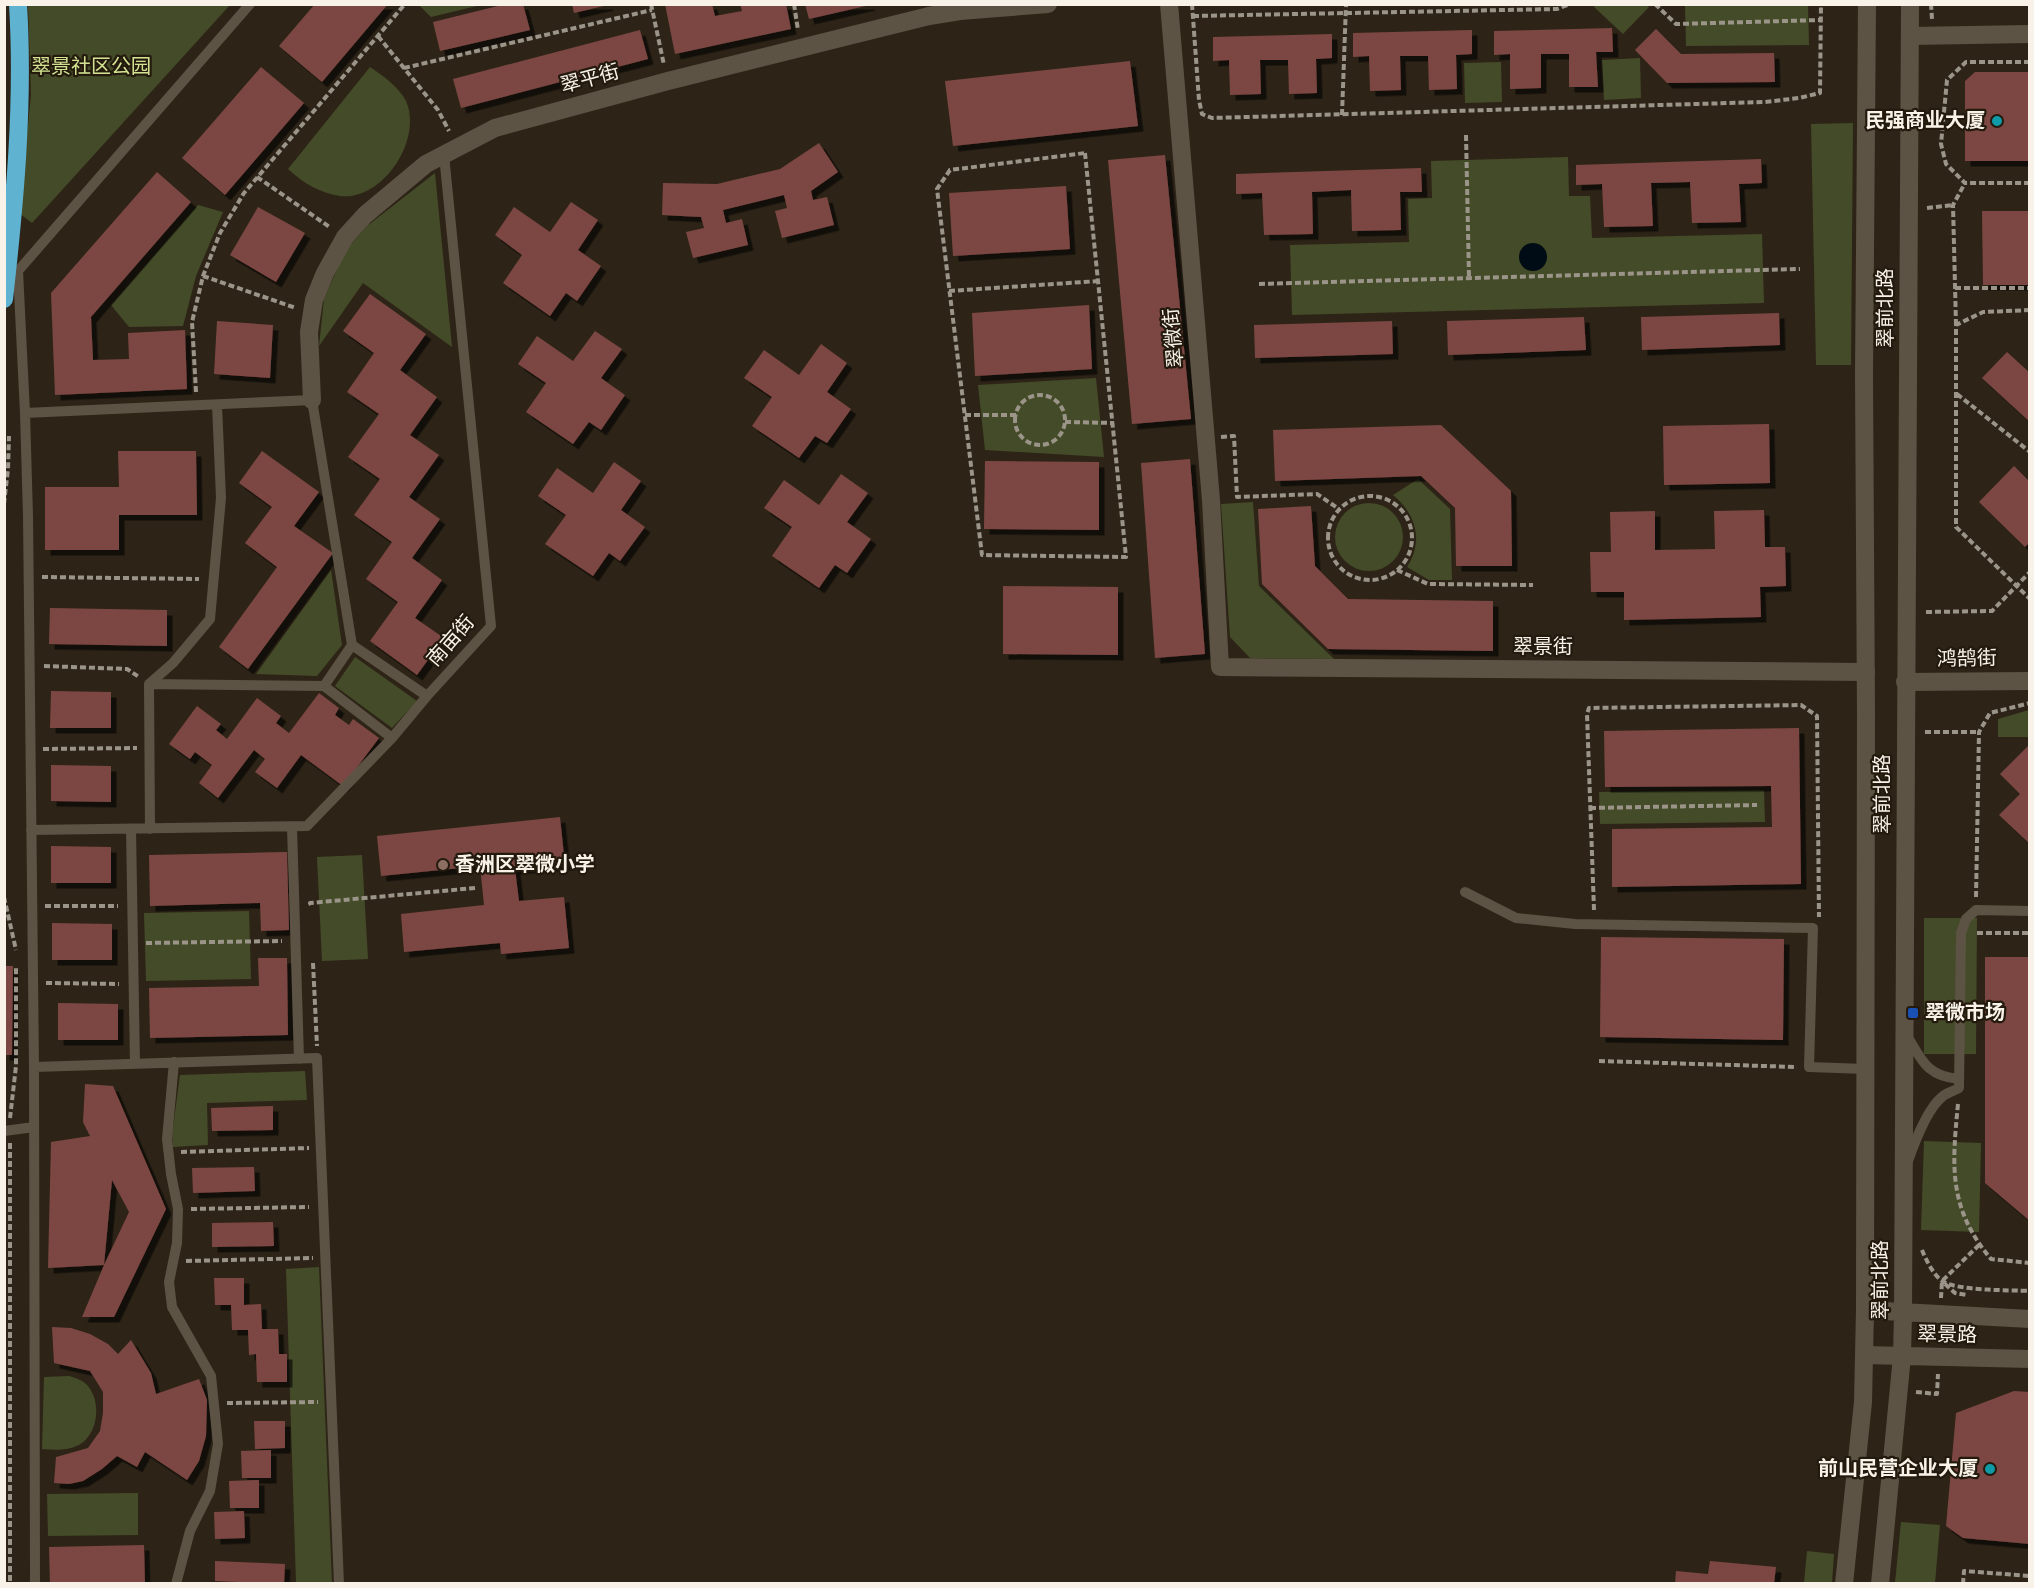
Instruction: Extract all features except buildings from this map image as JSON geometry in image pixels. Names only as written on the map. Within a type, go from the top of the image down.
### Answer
[{"type":"highway","points":[[4,299],[12,233],[19,131],[18,4]]},
{"type":"main road","name":"翠平街","points":[[312,400],[309,332],[314,300],[326,273],[345,237],[364,215],[426,164],[495,128],[668,81],[929,16],[960,11],[1048,4]]},
{"type":"main road","name":"翠微街","points":[[1169,4],[1206,437],[1220,668]]},
{"type":"main road","name":"翠前北路","points":[[1844,1584],[1863,1402],[1865,1310],[1864,375],[1867,4]]},
{"type":"main road","name":"翠前北路","points":[[1880,1584],[1902,1356],[1903,1313],[1910,4]]},
{"type":"main road","points":[[1910,36],[2030,34]]},
{"type":"main road","name":"翠景街","points":[[1220,668],[1866,672]]},
{"type":"main road","name":"鸿鹄街","points":[[1905,682],[2030,681]]},
{"type":"main road","name":"翠景路","points":[[1865,1310],[2030,1319]]},
{"type":"main road","name":"翠景路","points":[[1864,1355],[2030,1359]]},
{"type":"lane","points":[[35,1584],[34,1066],[29,577],[25,413],[18,271],[250,4]]},
{"type":"lane","name":"南亩街","points":[[31,830],[307,826],[392,738],[490,626],[451,151]]},
{"type":"lane","points":[[25,413],[312,400],[352,645],[324,686]]},
{"type":"lane","points":[[150,829],[149,684],[173,663],[210,619],[221,498],[218,405]]},
{"type":"lane","points":[[352,645],[427,696]]},
{"type":"lane","points":[[149,684],[324,686],[392,738]]},
{"type":"lane","points":[[292,827],[299,1059]]},
{"type":"lane","points":[[131,829],[135,1064]]},
{"type":"lane","points":[[1465,892],[1516,918],[1575,924],[1813,928],[1809,1067],[1866,1069]]},
{"type":"lane","points":[[1959,1083],[1961,933],[1966,919],[1976,910],[2030,911]]},
{"type":"lane","points":[[1904,1030],[1925,1066],[1959,1083]]},
{"type":"lane","points":[[34,1066],[317,1058],[339,1584]]},
{"type":"lane","points":[[174,1062],[167,1139],[178,1209],[177,1244],[169,1282],[172,1306],[211,1376],[218,1444],[210,1491],[190,1531],[176,1584]]},
{"type":"lane","points":[[1904,1176],[1915,1141],[1929,1115],[1941,1097],[1959,1083]]},
{"type":"lane","points":[[7,1127],[34,1127]]},
{"type":"path","points":[[196,405],[192,322],[203,276],[220,233],[244,193],[405,4]]},
{"type":"path","points":[[794,4],[801,48]]},
{"type":"path","points":[[1192,4],[1199,100],[1202,114],[1212,118],[1765,102],[1799,98],[1820,93],[1821,4]]},
{"type":"path","points":[[1342,115],[1346,4]]},
{"type":"path","points":[[1193,16],[1557,9],[1570,4]]},
{"type":"path","points":[[1655,4],[1676,24],[1820,20]]},
{"type":"path","points":[[404,68],[651,7],[668,81]]},
{"type":"path","points":[[378,36],[438,110],[451,151]]},
{"type":"path","points":[[2030,62],[1966,62],[1947,80],[1941,144],[1946,164],[1965,183],[2030,183]]},
{"type":"path","points":[[1466,135],[1469,279]]},
{"type":"path","points":[[1085,153],[1099,281],[1126,557],[982,555],[936,189],[950,170],[1085,153]]},
{"type":"path","points":[[257,177],[345,237]]},
{"type":"path","points":[[1965,183],[1953,205],[1956,325],[1956,526],[2030,598]]},
{"type":"path","points":[[1909,210],[1953,205]]},
{"type":"path","points":[[1259,284],[1800,269]]},
{"type":"path","points":[[203,276],[312,314]]},
{"type":"path","points":[[949,291],[1099,281]]},
{"type":"path","points":[[1955,288],[2030,288]]},
{"type":"path","points":[[1956,325],[1983,312],[2030,310]]},
{"type":"path","points":[[1956,393],[2030,452]]},
{"type":"path","points":[[1040,395],[1055,400],[1061,406],[1065,422],[1059,437],[1052,442],[1037,444],[1023,437],[1016,423],[1016,415],[1024,401],[1040,395]]},
{"type":"path","points":[[965,415],[1016,415]]},
{"type":"path","points":[[1065,422],[1113,423]]},
{"type":"path","points":[[1206,437],[1234,436],[1237,497],[1317,494],[1339,508]]},
{"type":"path","points":[[1364,496],[1377,496],[1401,509],[1408,520],[1411,540],[1406,559],[1397,570],[1386,577],[1372,580],[1358,578],[1345,572],[1335,561],[1329,548],[1328,534],[1331,520],[1339,508],[1351,500],[1364,496]]},
{"type":"path","points":[[1397,570],[1428,584],[1533,585]]},
{"type":"path","points":[[1926,612],[1992,611],[2030,572]]},
{"type":"path","points":[[29,577],[214,579]]},
{"type":"path","points":[[29,666],[127,669],[149,684]]},
{"type":"path","points":[[1976,910],[1979,732],[1990,713],[2030,703]]},
{"type":"path","points":[[1595,924],[1587,714],[1589,708],[1801,705],[1817,716],[1819,919],[1813,928]]},
{"type":"path","points":[[1925,732],[1979,732]]},
{"type":"path","points":[[30,749],[150,748]]},
{"type":"path","points":[[1590,808],[1757,805]]},
{"type":"path","points":[[311,915],[310,903],[475,888]]},
{"type":"path","points":[[4,897],[16,948],[16,1066],[7,1127],[10,1584]]},
{"type":"path","points":[[32,906],[132,906]]},
{"type":"path","points":[[1961,933],[2030,933]]},
{"type":"path","points":[[133,944],[295,940]]},
{"type":"path","points":[[313,963],[317,1058]]},
{"type":"path","points":[[33,983],[133,984]]},
{"type":"path","points":[[1599,1060],[1809,1067]]},
{"type":"path","points":[[1959,1083],[1954,1171],[1959,1206],[1975,1239],[1991,1259],[2030,1263]]},
{"type":"path","points":[[168,1153],[321,1148]]},
{"type":"path","points":[[178,1209],[324,1206]]},
{"type":"path","points":[[173,1261],[325,1257]]},
{"type":"path","points":[[1942,1281],[1955,1293],[1970,1296]]},
{"type":"path","points":[[1956,1287],[2030,1291]]},
{"type":"path","points":[[214,1403],[332,1402]]},
{"type":"path","points":[[1963,1584],[1964,1571],[2030,1576]]},
{"type":"green space","name":"翠景社区公园","points":[[28,5],[230,5],[32,223],[19,213],[31,95]]},
{"type":"green space","points":[[419,5],[481,5],[431,17]]},
{"type":"green space","points":[[1596,5],[1646,5],[1649,7],[1623,34],[1594,7]]},
{"type":"green space","points":[[1685,5],[1808,5],[1809,45],[1686,46]]},
{"type":"green space","points":[[1640,58],[1641,98],[1604,100],[1602,60]]},
{"type":"green space","points":[[1501,62],[1502,102],[1465,103],[1464,63]]},
{"type":"green space","points":[[370,67],[395,86],[406,101],[410,116],[409,133],[404,149],[396,165],[371,189],[356,195],[340,196],[319,190],[288,169]]},
{"type":"green space","points":[[1853,123],[1851,365],[1816,365],[1811,124]]},
{"type":"green space","points":[[1568,157],[1569,196],[1590,196],[1592,238],[1762,234],[1764,303],[1292,315],[1290,245],[1409,242],[1408,199],[1432,198],[1431,161]]},
{"type":"green space","points":[[435,173],[452,347],[363,283],[319,346],[324,299],[341,260],[351,244],[367,226]]},
{"type":"green space","points":[[198,205],[223,212],[196,276],[183,326],[129,327],[111,305]]},
{"type":"green space","points":[[1096,378],[1104,457],[985,450],[978,385]]},
{"type":"green space","points":[[1418,479],[1450,509],[1452,580],[1429,580],[1407,567],[1415,547],[1415,528],[1401,502],[1393,495]]},
{"type":"green space","points":[[1253,502],[1259,586],[1334,659],[1250,658],[1230,637],[1221,504]]},
{"type":"green space","points":[[1362,503],[1376,503],[1388,508],[1398,518],[1403,537],[1398,556],[1388,566],[1376,571],[1362,571],[1350,566],[1340,556],[1335,544],[1335,530],[1340,518],[1350,508]]},
{"type":"green space","points":[[331,570],[342,645],[317,676],[256,674]]},
{"type":"green space","points":[[355,657],[417,701],[392,728],[335,686]]},
{"type":"green space","points":[[2029,710],[2029,737],[1998,737],[1998,719]]},
{"type":"green space","points":[[1764,790],[1765,822],[1600,824],[1599,792]]},
{"type":"green space","points":[[362,855],[368,959],[322,961],[317,857]]},
{"type":"green space","points":[[249,911],[251,979],[146,981],[144,913]]},
{"type":"green space","points":[[1924,918],[1977,918],[1976,1054],[1924,1054]]},
{"type":"green space","points":[[305,1071],[307,1100],[207,1103],[208,1145],[173,1147],[172,1135],[180,1075]]},
{"type":"green space","points":[[1924,1141],[1981,1143],[1979,1232],[1921,1230]]},
{"type":"green space","points":[[319,1267],[332,1583],[296,1583],[286,1269]]},
{"type":"green space","points":[[69,1376],[82,1381],[91,1390],[96,1407],[94,1425],[86,1440],[79,1445],[56,1450],[42,1449],[44,1377]]},
{"type":"green space","points":[[138,1493],[138,1535],[48,1536],[47,1494]]},
{"type":"green space","points":[[1901,1522],[1940,1525],[1935,1583],[1895,1583]]},
{"type":"green space","points":[[1807,1551],[1834,1554],[1832,1583],[1804,1583]]},
{"type":"shaded area","points":[[1533,243],[1543,247],[1547,257],[1543,267],[1533,271],[1523,267],[1519,257],[1523,247]]},
{"type":"place","name":"民强商业大厦","points":[[1997,121]]},
{"type":"place","name":"香洲区翠微小学","points":[[443,865]]},
{"type":"place","name":"翠微市场","points":[[1913,1013]]},
{"type":"place","name":"前山民营企业大厦","points":[[1990,1469]]}]
